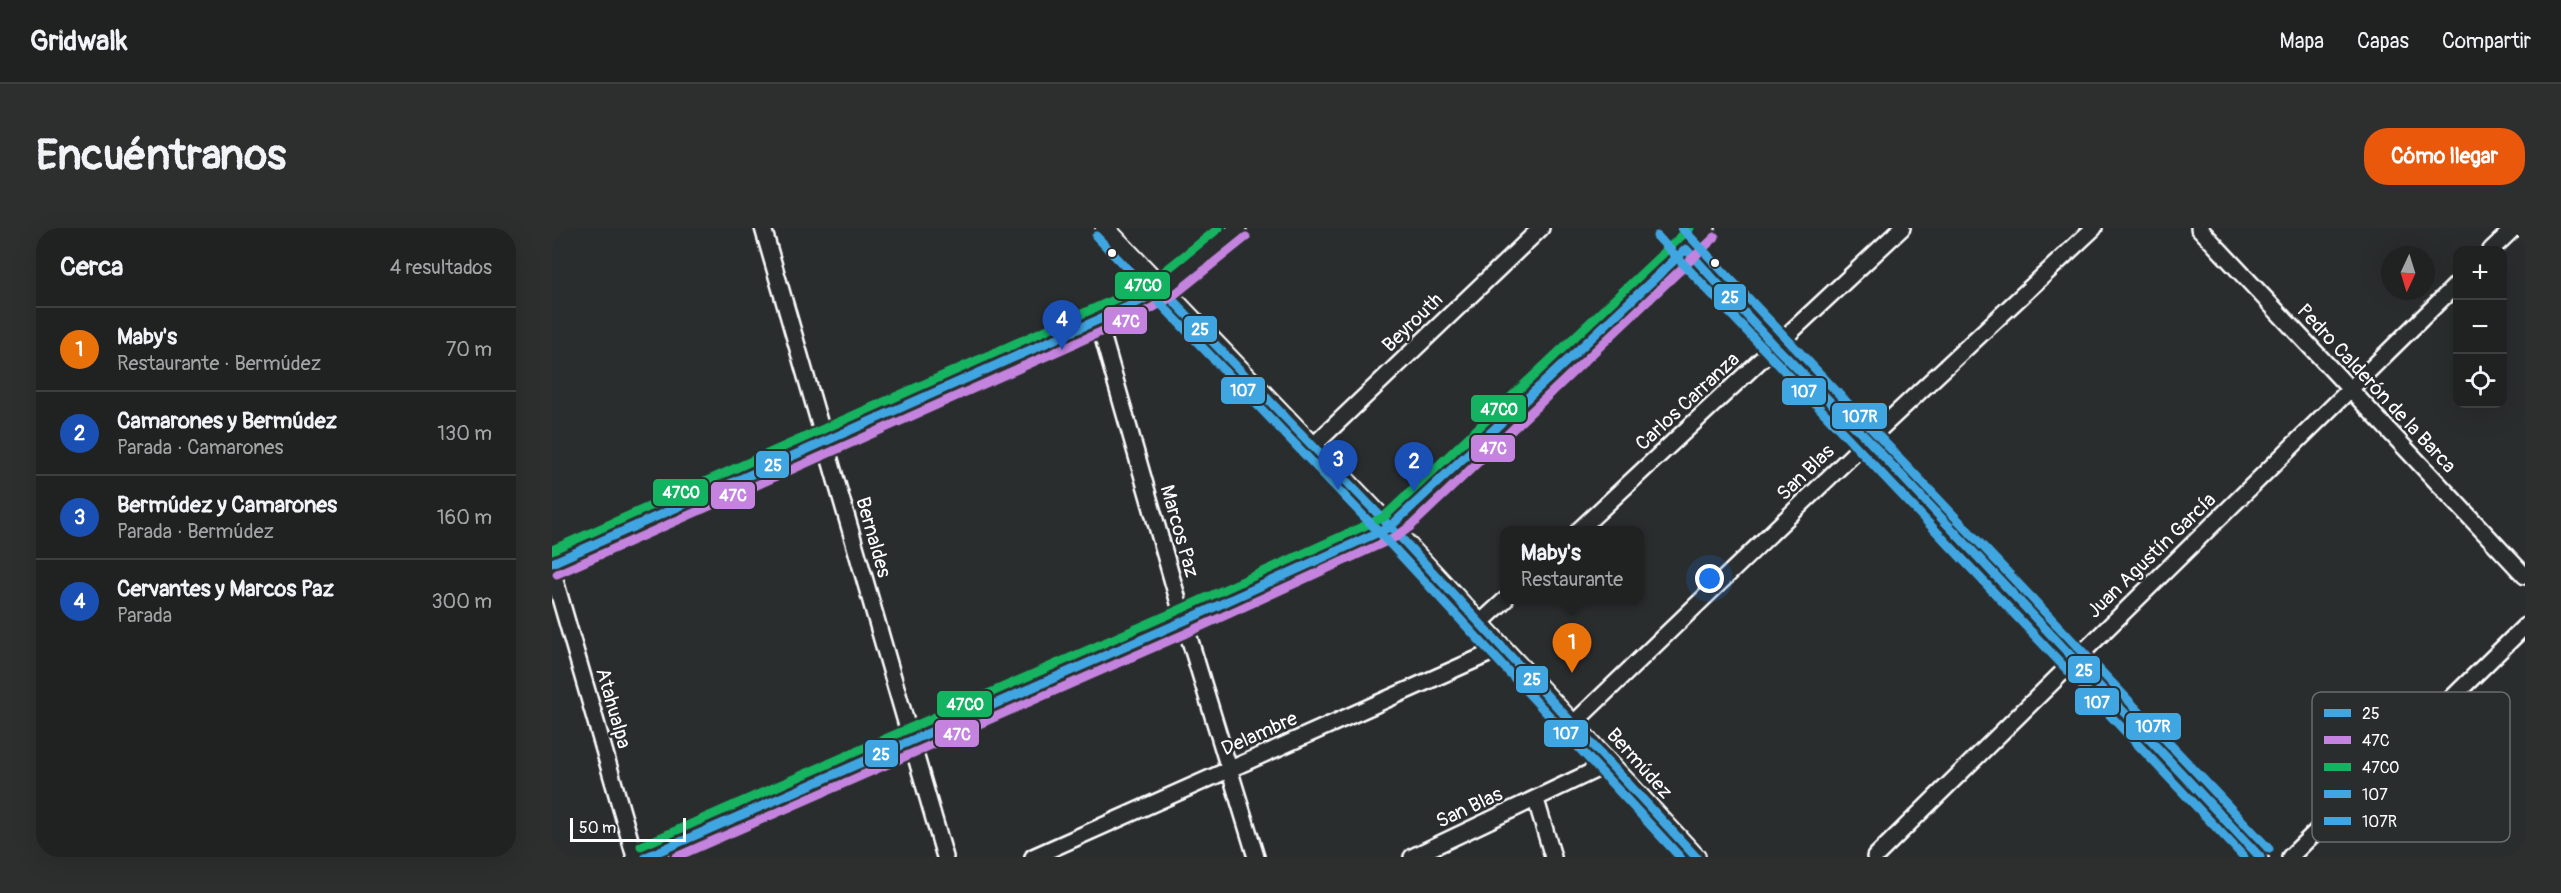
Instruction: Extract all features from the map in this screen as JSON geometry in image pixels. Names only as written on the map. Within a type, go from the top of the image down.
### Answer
[{"type":"street","name":"Bernaldes","points":[[764,228],[945,857]]},
{"type":"street","name":"Bermúdez","points":[[1105,228],[1390,527],[1696,857]]},
{"type":"street","points":[[552,563],[825,443],[1162,289],[1238,228]]},
{"type":"street","name":"Beyrouth","points":[[1313,446],[1541,228]]},
{"type":"street","points":[[1666,228],[2260,857]]},
{"type":"street","points":[[646,857],[1184,621],[1390,527],[1403,518],[1707,228]]},
{"type":"street","name":"Carlos Carranza","points":[[1584,526],[1902,228]]},
{"type":"street","name":"San Blas","points":[[1574,723],[1868,440],[2094,228]]},
{"type":"street","name":"Pedro Calderón de la Barca","points":[[2199,228],[2525,576]]},
{"type":"street","points":[[2495,246],[2514,228]]},
{"type":"street","name":"Juan Agustín García","points":[[1875,857],[2453,288]]},
{"type":"street","name":"Marcos Paz","points":[[1098,320],[1184,621],[1256,857]]},
{"type":"street","name":"Atahualpa","points":[[552,570],[635,857]]},
{"type":"street","points":[[1480,623],[1501,604]]},
{"type":"street","points":[[2458,692],[2525,626]]},
{"type":"street","name":"Delambre","points":[[1033,857],[1502,648]]},
{"type":"street","name":"San Blas","points":[[1412,857],[1608,764]]},
{"type":"street","points":[[1536,800],[1553,857]]},
{"type":"street","points":[[2290,857],[2312,835]]},
{"type":"transit line","name":"47CO","points":[[552,550],[1131,292],[1155,279],[1219,228]]},
{"type":"transit line","name":"107R","points":[[1682,228],[2269,849]]},
{"type":"transit line","name":"47CO","points":[[641,846],[1179,610],[1384,517],[1690,228]]},
{"type":"transit line","name":"107","points":[[1096,236],[1394,548],[1680,857]]},
{"type":"transit line","name":"107","points":[[1657,236],[2244,857]]},
{"type":"transit line","name":"47C","points":[[557,574],[1141,314],[1170,298],[1246,237]]},
{"type":"transit line","name":"47C","points":[[676,857],[1189,632],[1396,537],[1411,526],[1715,237]]},
{"type":"transit line","name":"25","points":[[646,857],[1184,621],[1390,527],[1686,249],[1776,347],[1868,440],[2260,857]]},
{"type":"transit line","name":"25","points":[[552,563],[1136,303],[1162,289],[1403,540],[1696,857]]},
{"type":"place","name":"Cervantes y Marcos Paz","points":[[1062,350]]},
{"type":"place","name":"Bermúdez y Camarones","points":[[1338,490]]},
{"type":"place","name":"Camarones y Bermúdez","points":[[1414,492]]},
{"type":"place","name":"Maby's","points":[[1572,673]]}]
